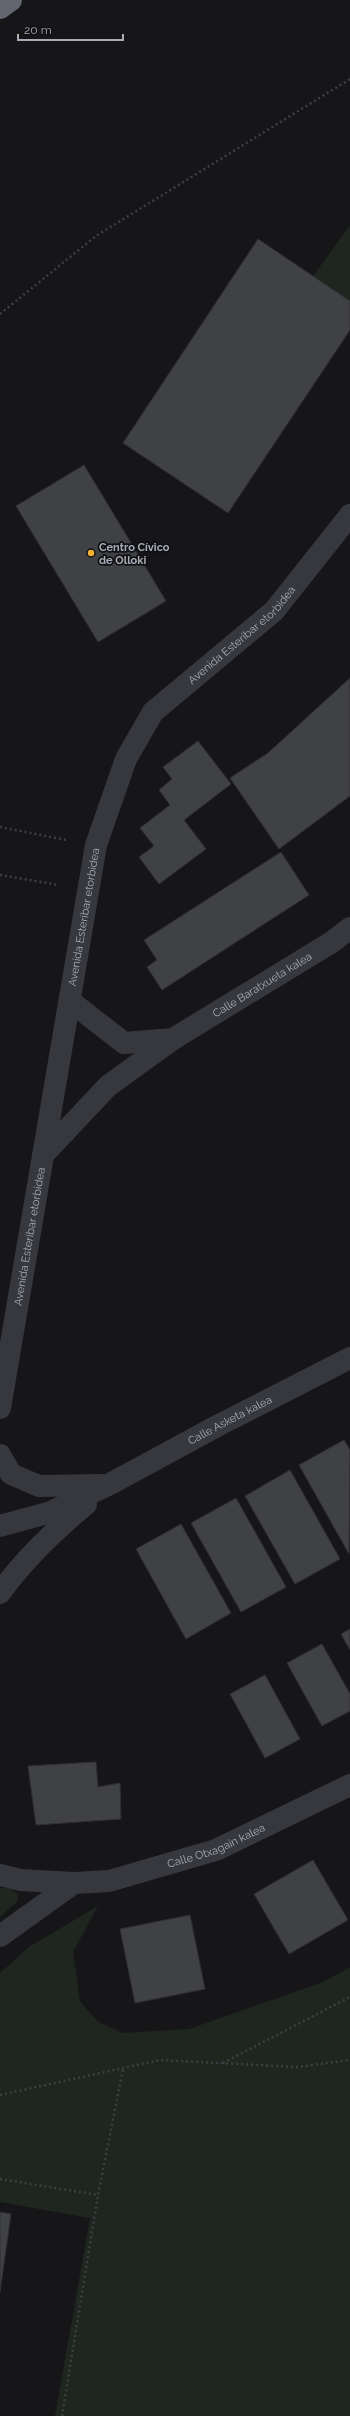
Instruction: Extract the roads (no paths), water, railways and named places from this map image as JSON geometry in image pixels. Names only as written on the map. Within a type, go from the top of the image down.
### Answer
[{"type":"highway","points":[[0,8],[11,0]]},
{"type":"street","name":"Avenida Esteribar etorbidea","points":[[0,1408],[96,845],[126,759],[153,712],[274,611],[350,516]]},
{"type":"street","name":"Calle Baratxueta kalea","points":[[43,1155],[108,1086],[173,1039],[318,951],[350,928]]},
{"type":"street","name":"Calle Baratxueta kalea","points":[[70,1001],[124,1043],[173,1039]]},
{"type":"street","name":"Calle Asketa kalea","points":[[0,1526],[51,1512],[110,1484],[219,1425],[350,1358]]},
{"type":"street","name":"Calle Asketa kalea","points":[[0,1455],[11,1474],[39,1486],[110,1484]]},
{"type":"street","name":"Calle Asketa kalea","points":[[0,1593],[18,1568],[54,1530],[110,1484]]},
{"type":"street","name":"Calle Otxagain kalea","points":[[0,1875],[21,1880],[74,1883],[109,1881],[216,1850],[350,1785]]},
{"type":"street","points":[[0,1936],[74,1883]]},
{"type":"place","name":"Centro Cívico de Olloki","points":[[91,553]]}]
